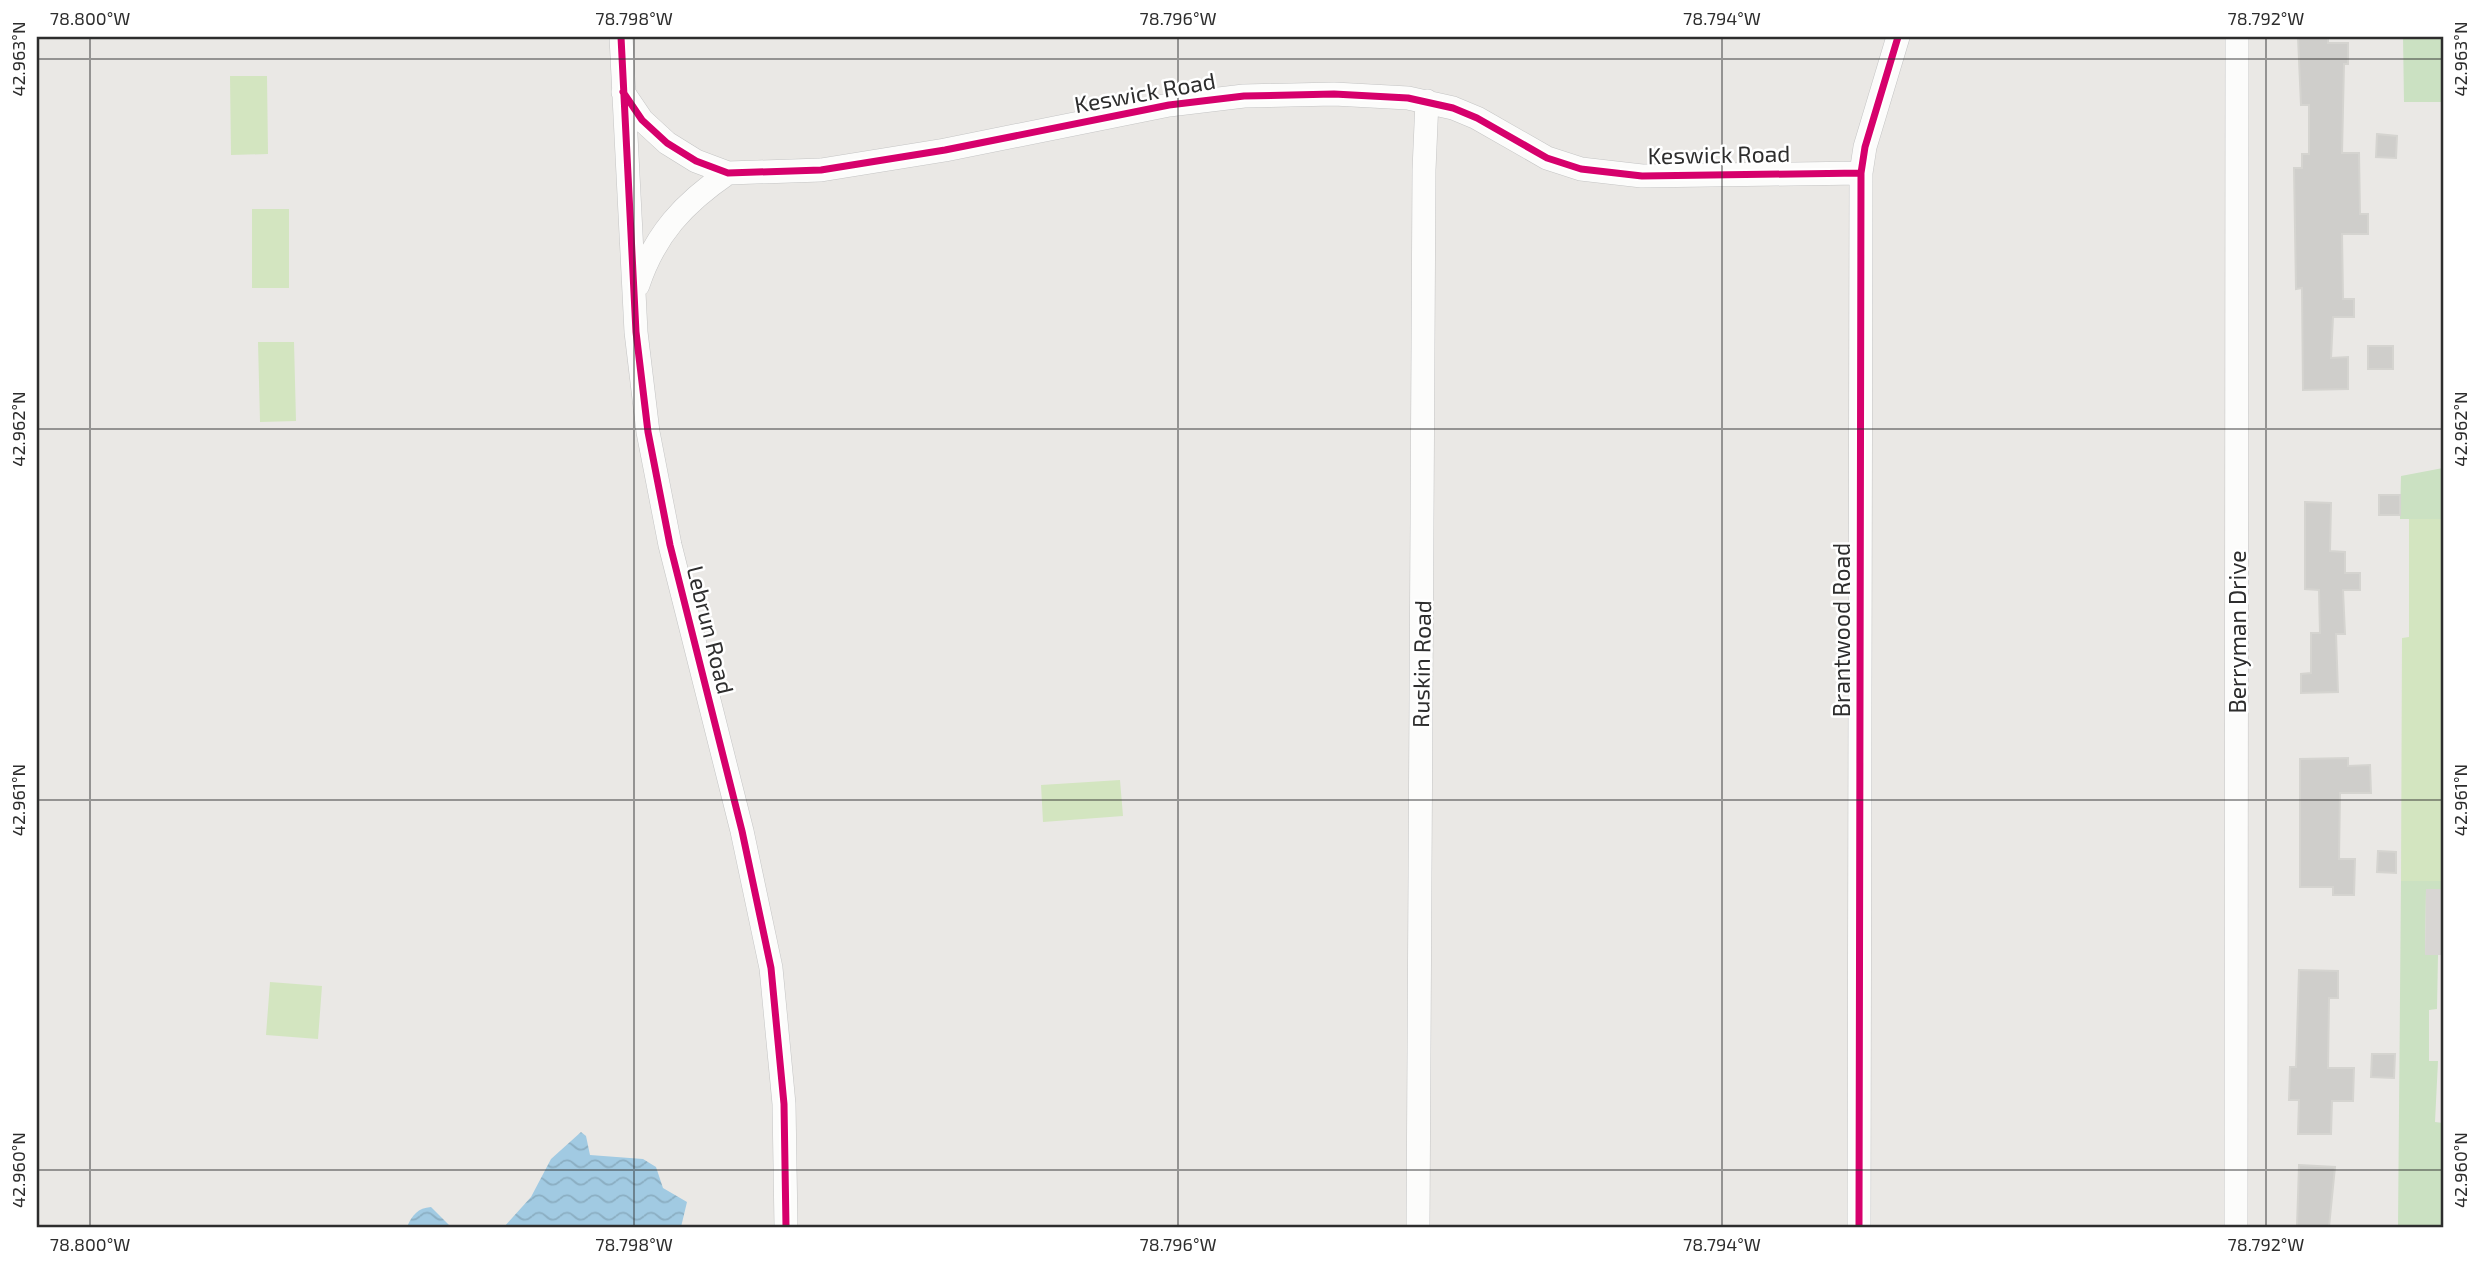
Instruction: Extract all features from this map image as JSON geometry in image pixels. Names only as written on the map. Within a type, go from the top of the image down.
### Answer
[{"type":"street","name":"Lebrun Road","points":[[621,37],[635,297],[648,432],[663,516],[742,831],[771,968],[785,1115],[786,1227]]},
{"type":"street","name":"Brantwood Road","points":[[1859,1227],[1861,173],[1865,147],[1898,37]]},
{"type":"street","name":"Berryman Drive","points":[[2236,1227],[2237,37]]},
{"type":"street","name":"Keswick Road","points":[[622,92],[642,120],[667,143],[696,161],[728,173],[821,170],[945,150],[1169,105],[1244,96],[1334,94],[1427,101],[1477,118],[1547,159],[1581,169],[1642,176],[1861,173]]},
{"type":"street","name":"Ruskin Road","points":[[1418,1227],[1424,170],[1427,101]]},
{"type":"street","points":[[635,297],[647,259],[667,225],[695,195],[728,173]]},
{"type":"green space","points":[[2403,37],[2443,37],[2443,102],[2404,102]]},
{"type":"green space","points":[[230,76],[267,76],[268,154],[231,155]]},
{"type":"green space","points":[[252,209],[289,209],[289,288],[252,288]]},
{"type":"green space","points":[[258,342],[294,342],[296,421],[260,422]]},
{"type":"green space","points":[[2443,468],[2443,519],[2400,519],[2401,476]]},
{"type":"green space","points":[[2409,519],[2443,519],[2443,881],[2401,881],[2402,638],[2409,637]]},
{"type":"green space","points":[[1120,780],[1123,816],[1043,822],[1041,785]]},
{"type":"green space","points":[[2401,881],[2443,881],[2443,889],[2426,890],[2425,954],[2438,955],[2437,1009],[2429,1010],[2429,1061],[2438,1061],[2435,1122],[2443,1123],[2443,1227],[2398,1227]]},
{"type":"green space","points":[[270,982],[322,986],[318,1039],[266,1035]]},
{"type":"shaded area","points":[[2426,889],[2443,889],[2443,955],[2425,955]]},
{"type":"water","points":[[581,1132],[586,1136],[590,1155],[643,1159],[656,1167],[663,1188],[687,1202],[681,1227],[504,1227],[531,1197],[551,1159]]},
{"type":"water","points":[[431,1207],[451,1227],[407,1227],[416,1213]]},
{"type":"building","points":[[2298,37],[2328,37],[2328,43],[2348,43],[2348,64],[2344,64],[2342,153],[2359,153],[2360,214],[2368,214],[2368,234],[2342,234],[2343,299],[2354,299],[2354,317],[2333,317],[2331,358],[2348,357],[2348,389],[2303,390],[2302,288],[2296,289],[2294,168],[2302,168],[2302,154],[2309,154],[2309,105],[2301,105]]},
{"type":"building","points":[[2377,134],[2397,136],[2396,158],[2376,157]]},
{"type":"building","points":[[2368,346],[2393,346],[2393,369],[2368,369]]},
{"type":"building","points":[[2379,495],[2400,495],[2400,515],[2379,515]]},
{"type":"building","points":[[2305,502],[2331,503],[2330,551],[2345,552],[2345,573],[2360,573],[2360,590],[2343,590],[2345,634],[2336,634],[2338,692],[2301,693],[2301,674],[2311,673],[2311,633],[2320,633],[2319,590],[2305,589]]},
{"type":"building","points":[[2348,758],[2348,766],[2370,765],[2371,793],[2340,793],[2339,859],[2355,859],[2354,895],[2333,895],[2333,887],[2300,887],[2300,759]]},
{"type":"building","points":[[2378,851],[2396,852],[2396,873],[2377,872]]},
{"type":"building","points":[[2299,970],[2338,971],[2338,998],[2329,998],[2328,1068],[2354,1068],[2353,1101],[2332,1101],[2331,1134],[2298,1134],[2299,1100],[2289,1100],[2290,1067],[2296,1067]]},
{"type":"building","points":[[2372,1054],[2395,1054],[2394,1078],[2371,1077]]},
{"type":"building","points":[[2299,1165],[2335,1167],[2329,1227],[2297,1227]]},
{"type":"cycle path","points":[[621,37],[636,332],[648,432],[670,545],[742,831],[771,968],[784,1104],[786,1227]]},
{"type":"cycle path","points":[[1859,1227],[1861,173],[1865,147],[1898,37]]},
{"type":"cycle path","points":[[623,92],[642,120],[667,143],[696,161],[728,173],[821,170],[945,150],[1169,105],[1244,96],[1334,94],[1408,98],[1453,108],[1477,118],[1547,158],[1581,169],[1642,176],[1861,173]]}]
